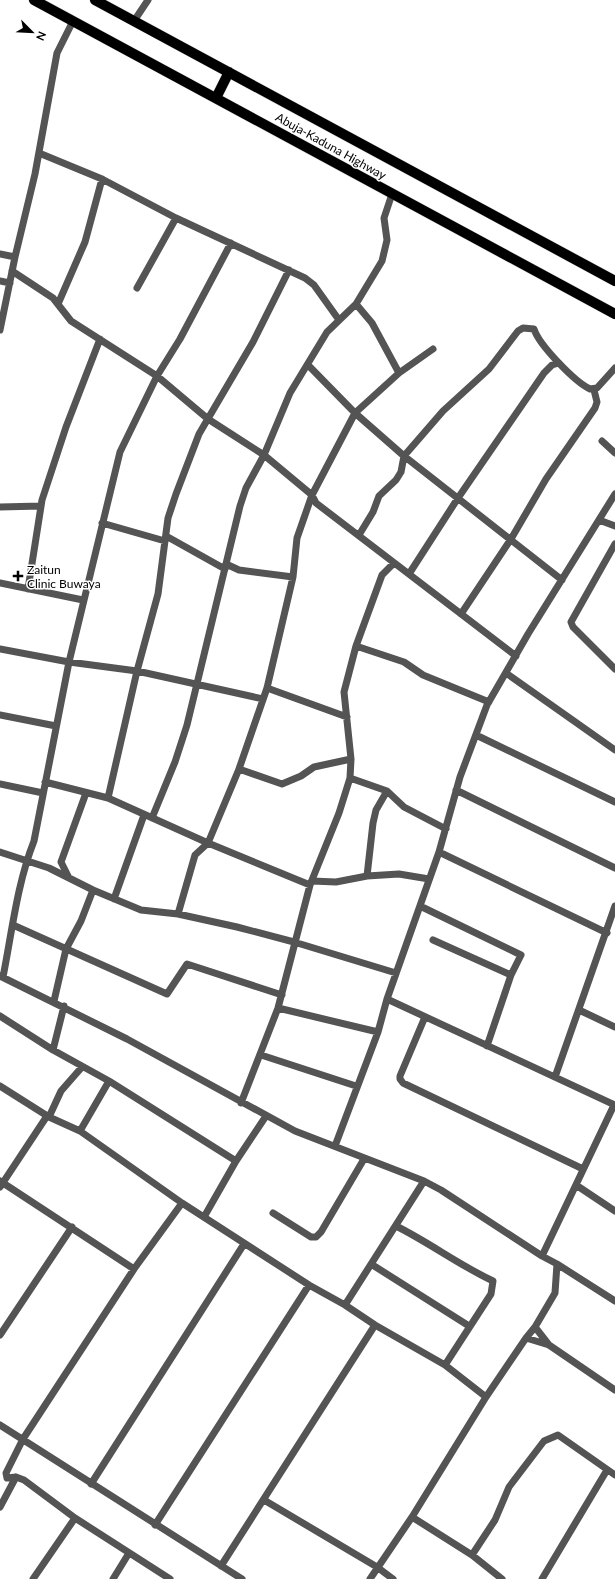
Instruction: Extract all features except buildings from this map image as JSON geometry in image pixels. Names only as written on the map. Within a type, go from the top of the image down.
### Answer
[{"type":"highway","name":"Abuja-Kaduna Highway","points":[[34,0],[615,314]]},
{"type":"highway","name":"Abuja-Kaduna Highway","points":[[95,0],[615,281]]},
{"type":"highway","points":[[216,98],[229,72]]},
{"type":"street","points":[[134,21],[148,0]]},
{"type":"street","points":[[0,330],[39,153],[57,54],[73,21]]},
{"type":"street","points":[[39,153],[102,179],[176,218],[289,270],[309,281],[339,320]]},
{"type":"street","points":[[58,304],[85,242],[102,179]]},
{"type":"street","points":[[152,818],[175,762],[187,725],[196,683],[242,500],[264,454],[290,393],[328,332],[356,304],[382,261],[387,240],[384,218],[392,194]]},
{"type":"street","points":[[137,288],[176,218]]},
{"type":"street","points":[[231,243],[180,339],[157,376],[120,452],[83,600],[69,662],[34,841],[26,860],[1,976],[64,1006],[294,1131],[424,1181],[441,1190],[542,1256],[615,1301]]},
{"type":"street","points":[[0,254],[15,257]]},
{"type":"street","points":[[108,798],[137,671],[158,594],[168,518],[176,494],[199,434],[253,342],[289,270]]},
{"type":"street","points":[[12,271],[53,298],[65,316],[71,321],[157,376],[208,419],[264,454],[312,495],[316,503],[516,656]]},
{"type":"street","points":[[0,281],[10,283]]},
{"type":"street","points":[[356,304],[372,323],[399,373]]},
{"type":"street","points":[[359,535],[373,512],[379,496],[396,480],[401,472],[404,456],[443,411],[489,369],[518,331],[523,328],[534,329],[536,337],[559,364],[586,388],[594,390]]},
{"type":"street","points":[[28,589],[41,506],[66,427],[100,339]]},
{"type":"street","points":[[178,914],[195,856],[208,843],[239,769],[267,688],[293,577],[297,538],[312,495],[355,413],[399,373],[433,349]]},
{"type":"street","points":[[409,574],[458,498],[544,373],[552,365],[559,364]]},
{"type":"street","points":[[308,365],[355,413],[404,456],[562,580]]},
{"type":"street","points":[[594,390],[615,368]]},
{"type":"street","points":[[461,614],[511,539],[546,479],[595,408],[597,402],[594,390]]},
{"type":"street","points":[[602,441],[615,453]]},
{"type":"street","points":[[335,1146],[356,1086],[378,1032],[387,999],[439,852],[456,790],[489,702],[615,494]]},
{"type":"street","points":[[0,507],[41,506]]},
{"type":"street","points":[[599,520],[615,526]]},
{"type":"street","points":[[102,523],[165,539],[226,567],[293,577]]},
{"type":"street","points":[[615,544],[571,622],[573,627],[615,669]]},
{"type":"street","points":[[241,1103],[261,1055],[278,1008],[294,942],[311,883],[350,778],[351,759],[344,692],[356,646],[382,575],[394,563]]},
{"type":"street","points":[[0,583],[83,600]]},
{"type":"street","points":[[356,646],[404,662],[423,675],[489,702]]},
{"type":"street","points":[[0,649],[69,662],[137,671],[263,699]]},
{"type":"street","points":[[506,673],[615,750]]},
{"type":"street","points":[[267,688],[347,718]]},
{"type":"street","points":[[0,715],[56,726]]},
{"type":"street","points":[[476,735],[615,802]]},
{"type":"street","points":[[239,769],[282,784],[301,776],[314,767],[351,759]]},
{"type":"street","points":[[350,778],[387,791],[404,807],[446,829]]},
{"type":"street","points":[[45,782],[108,798],[208,843],[311,883],[336,882],[366,876],[399,874],[429,879]]},
{"type":"street","points":[[0,784],[43,793]]},
{"type":"street","points":[[456,790],[615,868]]},
{"type":"street","points":[[366,876],[376,810],[387,791]]},
{"type":"street","points":[[48,868],[61,862],[86,793]]},
{"type":"street","points":[[114,899],[144,815]]},
{"type":"street","points":[[0,852],[68,876],[92,890],[141,910],[178,914],[294,942],[396,973]]},
{"type":"street","points":[[439,852],[607,933]]},
{"type":"street","points":[[61,862],[68,876]]},
{"type":"street","points":[[54,1001],[66,949],[81,921],[92,890]]},
{"type":"street","points":[[420,906],[521,955],[511,975],[487,1046]]},
{"type":"street","points":[[555,1077],[607,933],[615,906]]},
{"type":"street","points":[[13,925],[167,994],[187,964],[282,994]]},
{"type":"street","points":[[433,940],[511,975]]},
{"type":"street","points":[[387,999],[614,1105],[542,1256]]},
{"type":"street","points":[[53,1050],[64,1006]]},
{"type":"street","points":[[278,1008],[378,1032]]},
{"type":"street","points":[[579,1010],[615,1027]]},
{"type":"street","points":[[0,1016],[53,1050],[109,1081],[236,1161]]},
{"type":"street","points":[[425,1017],[400,1076],[400,1080],[403,1083],[583,1169]]},
{"type":"street","points":[[261,1055],[356,1086]]},
{"type":"street","points":[[82,1067],[62,1091],[48,1117],[1,1184],[72,1227],[134,1269]]},
{"type":"street","points":[[80,1131],[109,1081]]},
{"type":"street","points":[[0,1086],[48,1117],[80,1131],[182,1203],[244,1244],[309,1285],[345,1305],[375,1325],[444,1365],[486,1397]]},
{"type":"street","points":[[204,1217],[236,1161],[266,1116]]},
{"type":"street","points":[[273,1213],[311,1237],[316,1237],[321,1232],[364,1159]]},
{"type":"street","points":[[345,1305],[424,1181]]},
{"type":"street","points":[[576,1185],[615,1211]]},
{"type":"street","points":[[170,1579],[75,1518],[38,1490],[16,1477],[7,1478],[3,1470],[134,1269],[182,1203]]},
{"type":"street","points":[[396,1226],[425,1240],[438,1251],[461,1263],[467,1269],[493,1281],[491,1294],[444,1365]]},
{"type":"street","points":[[0,1336],[72,1227]]},
{"type":"street","points":[[91,1484],[244,1244]]},
{"type":"street","points":[[371,1264],[469,1326]]},
{"type":"street","points":[[370,1579],[412,1517],[486,1397],[535,1327],[555,1293],[557,1264]]},
{"type":"street","points":[[155,1525],[309,1285]]},
{"type":"street","points":[[220,1566],[264,1500],[375,1325]]},
{"type":"street","points":[[535,1327],[549,1345]]},
{"type":"street","points":[[526,1338],[549,1345],[615,1390]]},
{"type":"street","points":[[0,1425],[242,1579]]},
{"type":"street","points":[[472,1555],[495,1520],[509,1487],[544,1441],[558,1435],[615,1475]]},
{"type":"street","points":[[542,1579],[607,1470]]},
{"type":"street","points":[[0,1507],[16,1477]]},
{"type":"street","points":[[264,1500],[377,1567],[393,1579]]},
{"type":"street","points":[[412,1517],[472,1555],[502,1579]]},
{"type":"street","points":[[33,1579],[75,1518]]},
{"type":"street","points":[[113,1579],[129,1553]]},
{"type":"place","name":"Zaitun Clinic Buwaya","points":[[18,576]]}]
